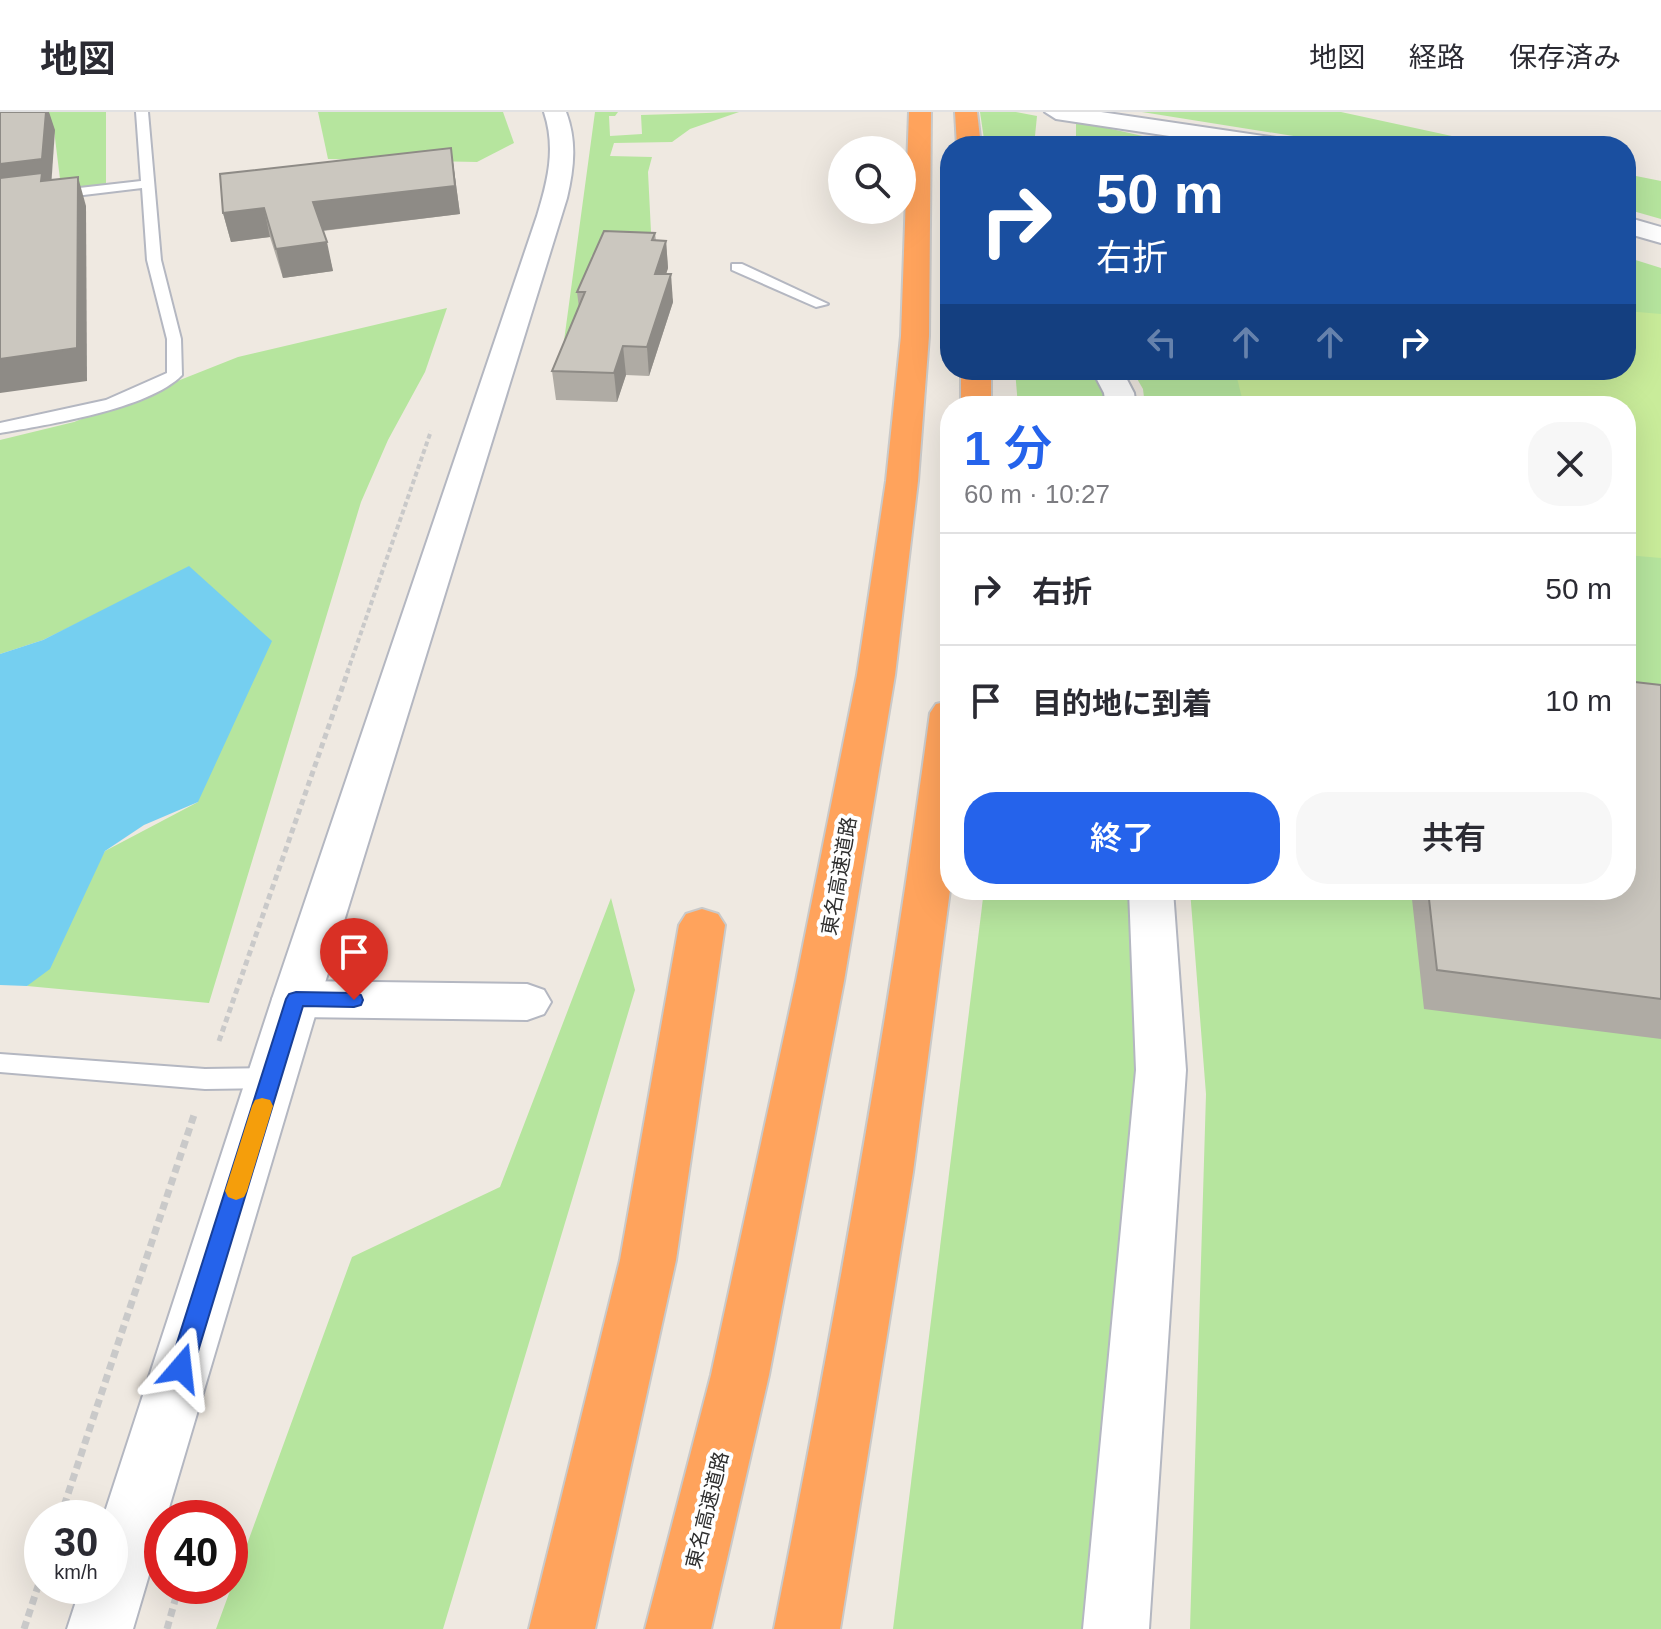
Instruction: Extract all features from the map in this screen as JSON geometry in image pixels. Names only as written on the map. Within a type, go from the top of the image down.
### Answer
[{"type":"highway","name":"東名高速道路","points":[[678,1629],[740,1375],[820,981],[876,675],[902,481],[915,336],[920,112]]},
{"type":"highway","points":[[966,112],[968,136]]},
{"type":"highway","points":[[807,1629],[843,1433],[908,1037],[940,790]]},
{"type":"highway","points":[[562,1629],[648,1260],[702,925]]},
{"type":"street","points":[[100,1629],[296,999],[540,248],[562,166],[560,121],[555,112]]},
{"type":"street","points":[[1056,120],[1196,136]]},
{"type":"street","points":[[1636,228],[1661,235]]},
{"type":"street","points":[[1116,1629],[1161,1070],[1152,900]]},
{"type":"street","points":[[296,999],[527,1002]]},
{"type":"lane","points":[[0,428],[71,416],[150,390],[175,375],[174,339],[154,260],[142,112]]},
{"type":"lane","points":[[0,201],[148,184]]},
{"type":"lane","points":[[737,267],[821,304]]},
{"type":"lane","points":[[0,1063],[205,1079],[271,1078]]},
{"type":"path","points":[[66,1500],[205,1079],[435,421]]},
{"type":"path","points":[[24,1629],[32,1604]]},
{"type":"path","points":[[167,1629],[174,1604]]},
{"type":"green space","points":[[28,112],[106,112],[106,184],[0,196],[0,186],[60,179],[54,130]]},
{"type":"green space","points":[[318,112],[503,112],[514,143],[477,162],[328,159]]},
{"type":"green space","points":[[595,112],[618,112],[615,116],[609,116],[610,136],[642,134],[641,115],[739,112],[690,129],[672,142],[614,143],[610,156],[652,157],[648,172],[652,252],[592,255],[556,400]]},
{"type":"green space","points":[[980,112],[1016,112],[1037,116],[1035,136],[984,136]]},
{"type":"green space","points":[[1142,112],[1341,112],[1452,136],[1293,136]]},
{"type":"green space","points":[[1076,121],[1143,136],[1076,136]]},
{"type":"green space","points":[[1636,176],[1661,181],[1661,219],[1636,212]]},
{"type":"green space","points":[[1636,260],[1661,268],[1661,1629],[1190,1629],[1206,1094],[1191,900],[1636,900],[1636,396],[1144,396],[1138,380],[1636,380]]},
{"type":"green space","points":[[447,308],[425,372],[388,440],[361,502],[209,1003],[27,986],[105,851],[198,802],[98,613],[43,640],[0,654],[0,440],[74,422],[238,357]]},
{"type":"green space","points":[[1636,312],[1661,314],[1661,558],[1636,556],[1636,396],[1242,396],[1238,380],[1636,380]]},
{"type":"green space","points":[[1016,380],[1097,380],[1104,393],[1104,396],[1017,396]]},
{"type":"green space","points":[[611,898],[635,990],[443,1629],[216,1629],[225,1604],[248,1604],[248,1541],[352,1257],[500,1187]]},
{"type":"green space","points":[[983,900],[1133,900],[1160,1062],[1085,1629],[893,1629]]},
{"type":"water","points":[[189,566],[272,641],[198,802],[144,825],[105,851],[50,969],[27,986],[0,985],[0,654],[43,640]]},
{"type":"building","points":[[0,112],[46,112],[42,159],[0,164]]},
{"type":"building","points":[[451,148],[455,186],[313,202],[327,242],[276,249],[264,208],[223,213],[220,174]]},
{"type":"building","points":[[42,173],[41,181],[78,177],[77,348],[0,359],[0,178]]},
{"type":"building","points":[[604,231],[655,233],[652,240],[666,241],[655,274],[671,274],[647,347],[623,346],[614,373],[552,371],[585,292],[577,292]]},
{"type":"building","points":[[1636,682],[1661,685],[1661,999],[1437,970],[1429,900],[1636,900]]},
{"type":"slow traffic","points":[[236,1191],[262,1106]]},
{"type":"route","points":[[181,1368],[296,999],[354,1000]]}]
